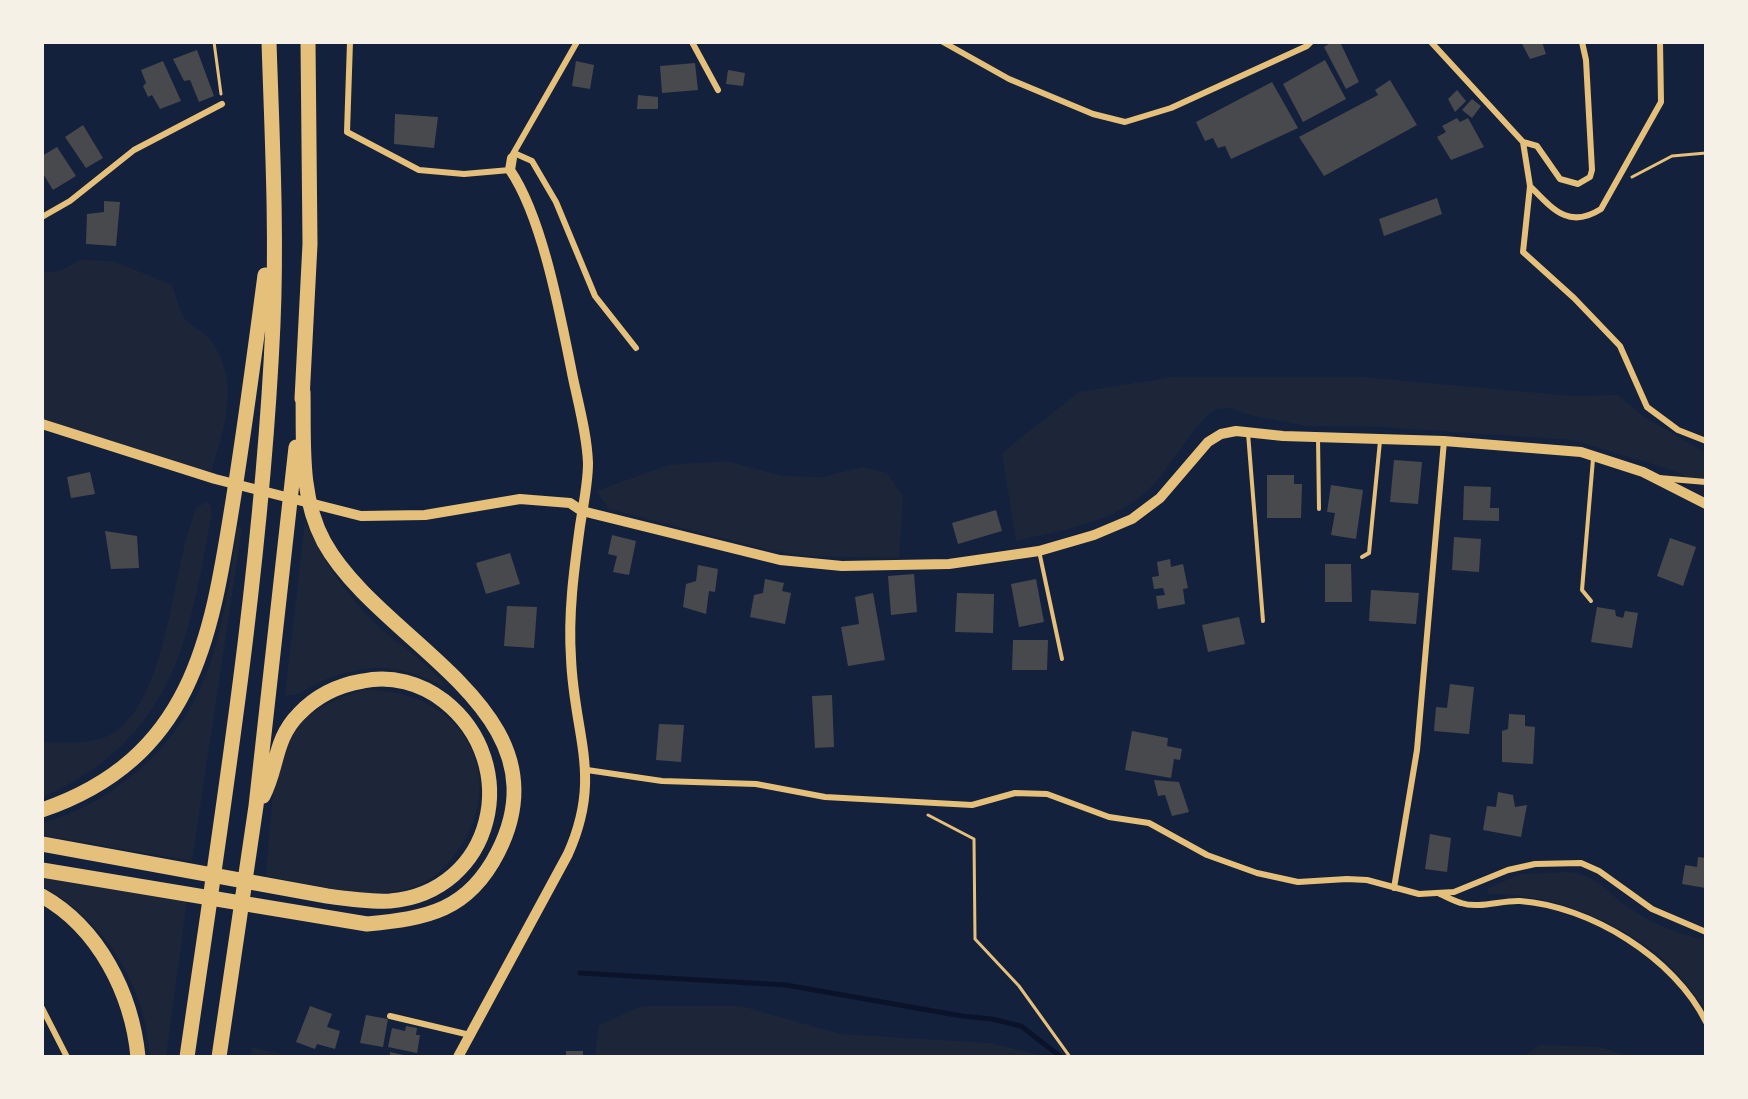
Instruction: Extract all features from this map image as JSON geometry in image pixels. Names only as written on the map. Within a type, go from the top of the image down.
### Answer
[{"type":"highway","points":[[187,1057],[225,799],[266,441],[273,322],[269,42]]},
{"type":"highway","points":[[219,1057],[233,975],[256,806],[281,584],[300,457],[310,244],[308,42]]},
{"type":"highway","points":[[42,810],[88,789],[121,767],[145,746],[170,716],[188,686],[204,648],[215,610],[243,440],[273,213]]},
{"type":"highway","points":[[42,870],[367,924],[413,919],[458,903],[490,867],[511,821],[512,776],[506,746],[498,729],[472,693],[366,598],[336,562],[311,514],[300,457]]},
{"type":"highway","points":[[42,844],[327,896],[363,901],[391,901],[434,888],[462,864],[475,847],[483,830],[489,810],[490,778],[481,745],[455,710],[421,686],[399,680],[375,678],[340,687],[322,696],[298,714],[281,738],[267,788],[256,806]]},
{"type":"highway","points":[[42,896],[65,912],[84,930],[109,963],[134,1024],[138,1057]]},
{"type":"main road","points":[[458,1057],[568,854],[583,814],[587,770],[570,658],[575,568],[588,462],[574,384],[535,226],[524,190],[510,170],[513,155]]},
{"type":"main road","points":[[42,424],[215,479],[362,516],[425,515],[520,499],[570,503],[582,511],[748,552],[812,564],[884,566],[949,564],[1040,551],[1094,535],[1132,519],[1160,498],[1214,437],[1248,431],[1444,441],[1581,452],[1653,477],[1706,504]]},
{"type":"street","points":[[350,42],[347,132],[419,170],[464,174],[510,170]]},
{"type":"street","points":[[577,42],[513,155],[532,161],[556,202],[595,296],[636,348]]},
{"type":"street","points":[[692,42],[718,90]]},
{"type":"street","points":[[943,42],[979,64],[1019,83],[1093,114],[1125,122],[1171,108],[1307,46],[1311,42]]},
{"type":"street","points":[[1431,42],[1522,142],[1530,186],[1523,252],[1574,298],[1620,346],[1647,407],[1678,430],[1706,441]]},
{"type":"street","points":[[1522,142],[1537,146],[1560,179],[1578,184],[1590,177],[1592,170],[1586,60],[1582,42]]},
{"type":"street","points":[[1530,186],[1558,213],[1580,217],[1591,215],[1601,209],[1661,102],[1660,42]]},
{"type":"street","points":[[42,217],[70,201],[134,150],[222,104]]},
{"type":"street","points":[[1394,888],[1417,750],[1444,441]]},
{"type":"street","points":[[1653,477],[1706,482]]},
{"type":"street","points":[[587,770],[662,781],[756,784],[825,796],[972,805],[1015,793],[1047,794],[1108,817],[1149,823],[1207,855],[1257,873],[1298,882],[1367,880],[1419,894],[1454,892],[1509,870],[1535,864],[1581,863],[1599,871],[1652,909],[1706,932]]},
{"type":"street","points":[[1439,894],[1463,904],[1519,901],[1557,907],[1612,929],[1658,961],[1699,1008],[1706,1022]]},
{"type":"street","points":[[42,1008],[68,1057]]},
{"type":"street","points":[[390,1016],[470,1035]]},
{"type":"lane","points":[[1248,431],[1263,621]]},
{"type":"lane","points":[[1318,436],[1319,509]]},
{"type":"lane","points":[[1362,557],[1369,553],[1380,437]]},
{"type":"lane","points":[[1591,601],[1582,590],[1593,455]]},
{"type":"lane","points":[[1040,551],[1062,659]]},
{"type":"path","points":[[214,42],[222,104]]},
{"type":"path","points":[[1612,188],[1672,156],[1706,153]]},
{"type":"path","points":[[903,801],[974,839],[975,939],[1019,986],[1070,1057]]},
{"type":"shaded area","points":[[80,260],[113,261],[172,285],[185,319],[207,336],[218,352],[227,385],[227,403],[221,438],[211,472],[42,419],[42,273],[60,271]]},
{"type":"shaded area","points":[[1172,377],[1362,377],[1572,396],[1618,395],[1644,417],[1706,453],[1706,489],[1675,471],[1573,440],[1380,427],[1307,426],[1250,415],[1230,408],[1215,409],[1192,433],[1160,477],[1130,504],[1094,521],[1016,541],[1002,453],[1079,392]]},
{"type":"shaded area","points":[[726,461],[783,476],[823,477],[862,467],[887,473],[903,496],[899,558],[804,556],[765,549],[609,509],[596,491],[669,465]]},
{"type":"shaded area","points":[[206,502],[210,504],[212,512],[194,604],[183,644],[168,681],[148,715],[121,746],[87,773],[42,798],[42,742],[77,742],[110,735],[127,722],[140,703],[160,654],[183,550],[196,508]]},
{"type":"shaded area","points":[[305,521],[327,563],[354,600],[375,623],[425,664],[446,688],[413,674],[383,668],[352,671],[318,683],[298,694],[285,695]]},
{"type":"shaded area","points":[[237,527],[242,528],[192,861],[42,835],[42,823],[91,803],[134,774],[161,748],[182,721],[211,662],[227,597]]},
{"type":"shaded area","points":[[365,690],[398,693],[427,704],[450,720],[467,742],[477,767],[479,794],[473,824],[446,865],[430,879],[410,888],[392,892],[356,892],[266,876],[272,801],[286,745],[300,723],[316,710],[345,696]]},
{"type":"shaded area","points":[[1570,872],[1593,879],[1621,902],[1651,921],[1706,940],[1706,1009],[1677,973],[1657,954],[1599,918],[1534,898],[1489,894],[1487,889],[1520,874]]},
{"type":"shaded area","points":[[42,876],[187,900],[166,1057],[150,1057],[147,1030],[140,1005],[131,980],[118,958],[85,917],[65,900],[42,886]]},
{"type":"shaded area","points":[[642,1006],[741,1006],[840,1034],[989,1043],[1048,1057],[595,1057],[599,1025]]},
{"type":"shaded area","points":[[1540,1045],[1601,1047],[1629,1057],[1522,1057]]},
{"type":"shaded area","points":[[252,1047],[293,1057],[250,1057]]},
{"type":"building","points":[[1332,42],[1340,42],[1359,82],[1346,89],[1324,47]]},
{"type":"building","points":[[1542,42],[1546,54],[1530,59],[1522,44]]},
{"type":"building","points":[[197,50],[214,96],[199,102],[190,80],[184,81],[173,59]]},
{"type":"building","points":[[1325,60],[1346,99],[1303,122],[1283,84]]},
{"type":"building","points":[[163,61],[181,101],[160,109],[152,95],[148,97],[143,86],[146,83],[141,70]]},
{"type":"building","points":[[576,61],[594,65],[590,89],[572,86]]},
{"type":"building","points":[[695,63],[698,90],[662,93],[660,66]]},
{"type":"building","points":[[728,70],[745,73],[743,86],[726,84]]},
{"type":"building","points":[[1390,80],[1417,125],[1324,176],[1299,137],[1378,95],[1375,90]]},
{"type":"building","points":[[1272,82],[1298,128],[1231,159],[1225,146],[1218,148],[1213,138],[1205,141],[1196,122]]},
{"type":"building","points":[[1457,90],[1466,101],[1455,112],[1448,99]]},
{"type":"building","points":[[638,95],[658,97],[658,109],[637,109]]},
{"type":"building","points":[[1472,99],[1481,106],[1472,118],[1462,110]]},
{"type":"building","points":[[395,114],[438,117],[434,148],[394,144]]},
{"type":"building","points":[[1457,118],[1460,122],[1468,118],[1484,147],[1451,160],[1437,137],[1446,132],[1442,126]]},
{"type":"building","points":[[83,125],[103,158],[86,168],[65,137]]},
{"type":"building","points":[[57,147],[76,176],[53,190],[42,172],[42,156]]},
{"type":"building","points":[[1437,198],[1442,214],[1384,236],[1379,219]]},
{"type":"building","points":[[104,201],[120,202],[116,246],[86,244],[87,214],[104,212]]},
{"type":"building","points":[[1394,460],[1422,462],[1418,504],[1390,502]]},
{"type":"building","points":[[90,472],[95,494],[71,498],[67,477]]},
{"type":"building","points":[[1267,475],[1294,475],[1294,484],[1302,484],[1301,518],[1267,518]]},
{"type":"building","points":[[1331,485],[1363,490],[1356,539],[1331,535],[1335,513],[1327,512]]},
{"type":"building","points":[[1464,486],[1491,487],[1490,508],[1499,508],[1499,521],[1463,520]]},
{"type":"building","points":[[996,510],[1002,531],[958,544],[952,523]]},
{"type":"building","points":[[105,531],[137,536],[139,568],[111,569]]},
{"type":"building","points":[[612,535],[636,541],[629,575],[613,572],[617,556],[608,554]]},
{"type":"building","points":[[1454,537],[1481,539],[1479,572],[1452,570]]},
{"type":"building","points":[[1670,538],[1696,547],[1683,586],[1657,576]]},
{"type":"building","points":[[510,553],[520,584],[486,594],[476,563]]},
{"type":"building","points":[[1170,559],[1171,567],[1183,564],[1188,588],[1183,589],[1185,604],[1158,609],[1156,596],[1165,595],[1163,588],[1154,589],[1152,577],[1159,576],[1157,562]]},
{"type":"building","points":[[1325,564],[1351,564],[1352,602],[1325,602]]},
{"type":"building","points":[[698,565],[718,569],[715,592],[709,591],[706,614],[683,607],[686,584],[696,581]]},
{"type":"building","points":[[914,574],[917,612],[891,615],[888,576]]},
{"type":"building","points":[[765,579],[784,583],[782,591],[791,593],[785,624],[750,617],[754,595],[763,593]]},
{"type":"building","points":[[1036,579],[1044,622],[1019,627],[1011,584]]},
{"type":"building","points":[[1371,590],[1419,593],[1416,624],[1369,621]]},
{"type":"building","points":[[873,593],[885,660],[848,666],[841,627],[859,624],[855,597]]},
{"type":"building","points":[[957,593],[994,594],[993,633],[955,632]]},
{"type":"building","points":[[507,606],[537,607],[534,648],[504,646]]},
{"type":"building","points":[[1597,607],[1615,610],[1616,616],[1623,618],[1625,611],[1638,613],[1632,648],[1591,642]]},
{"type":"building","points":[[1239,617],[1245,644],[1208,652],[1202,625]]},
{"type":"building","points":[[1013,640],[1048,640],[1047,670],[1012,670]]},
{"type":"building","points":[[1450,684],[1474,687],[1469,734],[1434,731],[1436,707],[1447,708]]},
{"type":"building","points":[[832,695],[834,747],[815,748],[812,696]]},
{"type":"building","points":[[1509,714],[1525,715],[1525,726],[1535,727],[1533,764],[1502,762],[1502,731],[1508,729]]},
{"type":"building","points":[[659,724],[684,725],[681,762],[656,760]]},
{"type":"building","points":[[1132,731],[1168,738],[1167,746],[1182,749],[1180,760],[1174,759],[1171,778],[1125,770]]},
{"type":"building","points":[[1154,780],[1179,782],[1189,812],[1172,816],[1165,795],[1158,796]]},
{"type":"building","points":[[1498,792],[1513,795],[1515,807],[1527,805],[1521,837],[1483,830],[1487,806],[1496,807]]},
{"type":"building","points":[[1430,834],[1451,838],[1447,872],[1425,869]]},
{"type":"building","points":[[1698,857],[1706,858],[1706,888],[1682,884],[1685,865],[1697,867]]},
{"type":"building","points":[[310,1006],[332,1014],[327,1027],[340,1031],[335,1049],[317,1044],[315,1049],[296,1042]]},
{"type":"building","points":[[366,1015],[388,1019],[383,1047],[360,1043]]},
{"type":"building","points":[[406,1026],[417,1028],[416,1035],[420,1035],[417,1053],[388,1047],[392,1028],[405,1031]]},
{"type":"building","points":[[566,1051],[583,1051],[583,1057],[566,1057]]},
{"type":"building","points":[[390,1052],[408,1056],[408,1057],[390,1057]]},
{"type":"waterway","points":[[580,973],[786,985],[962,1016],[992,1019],[1021,1026],[1061,1057]]}]
